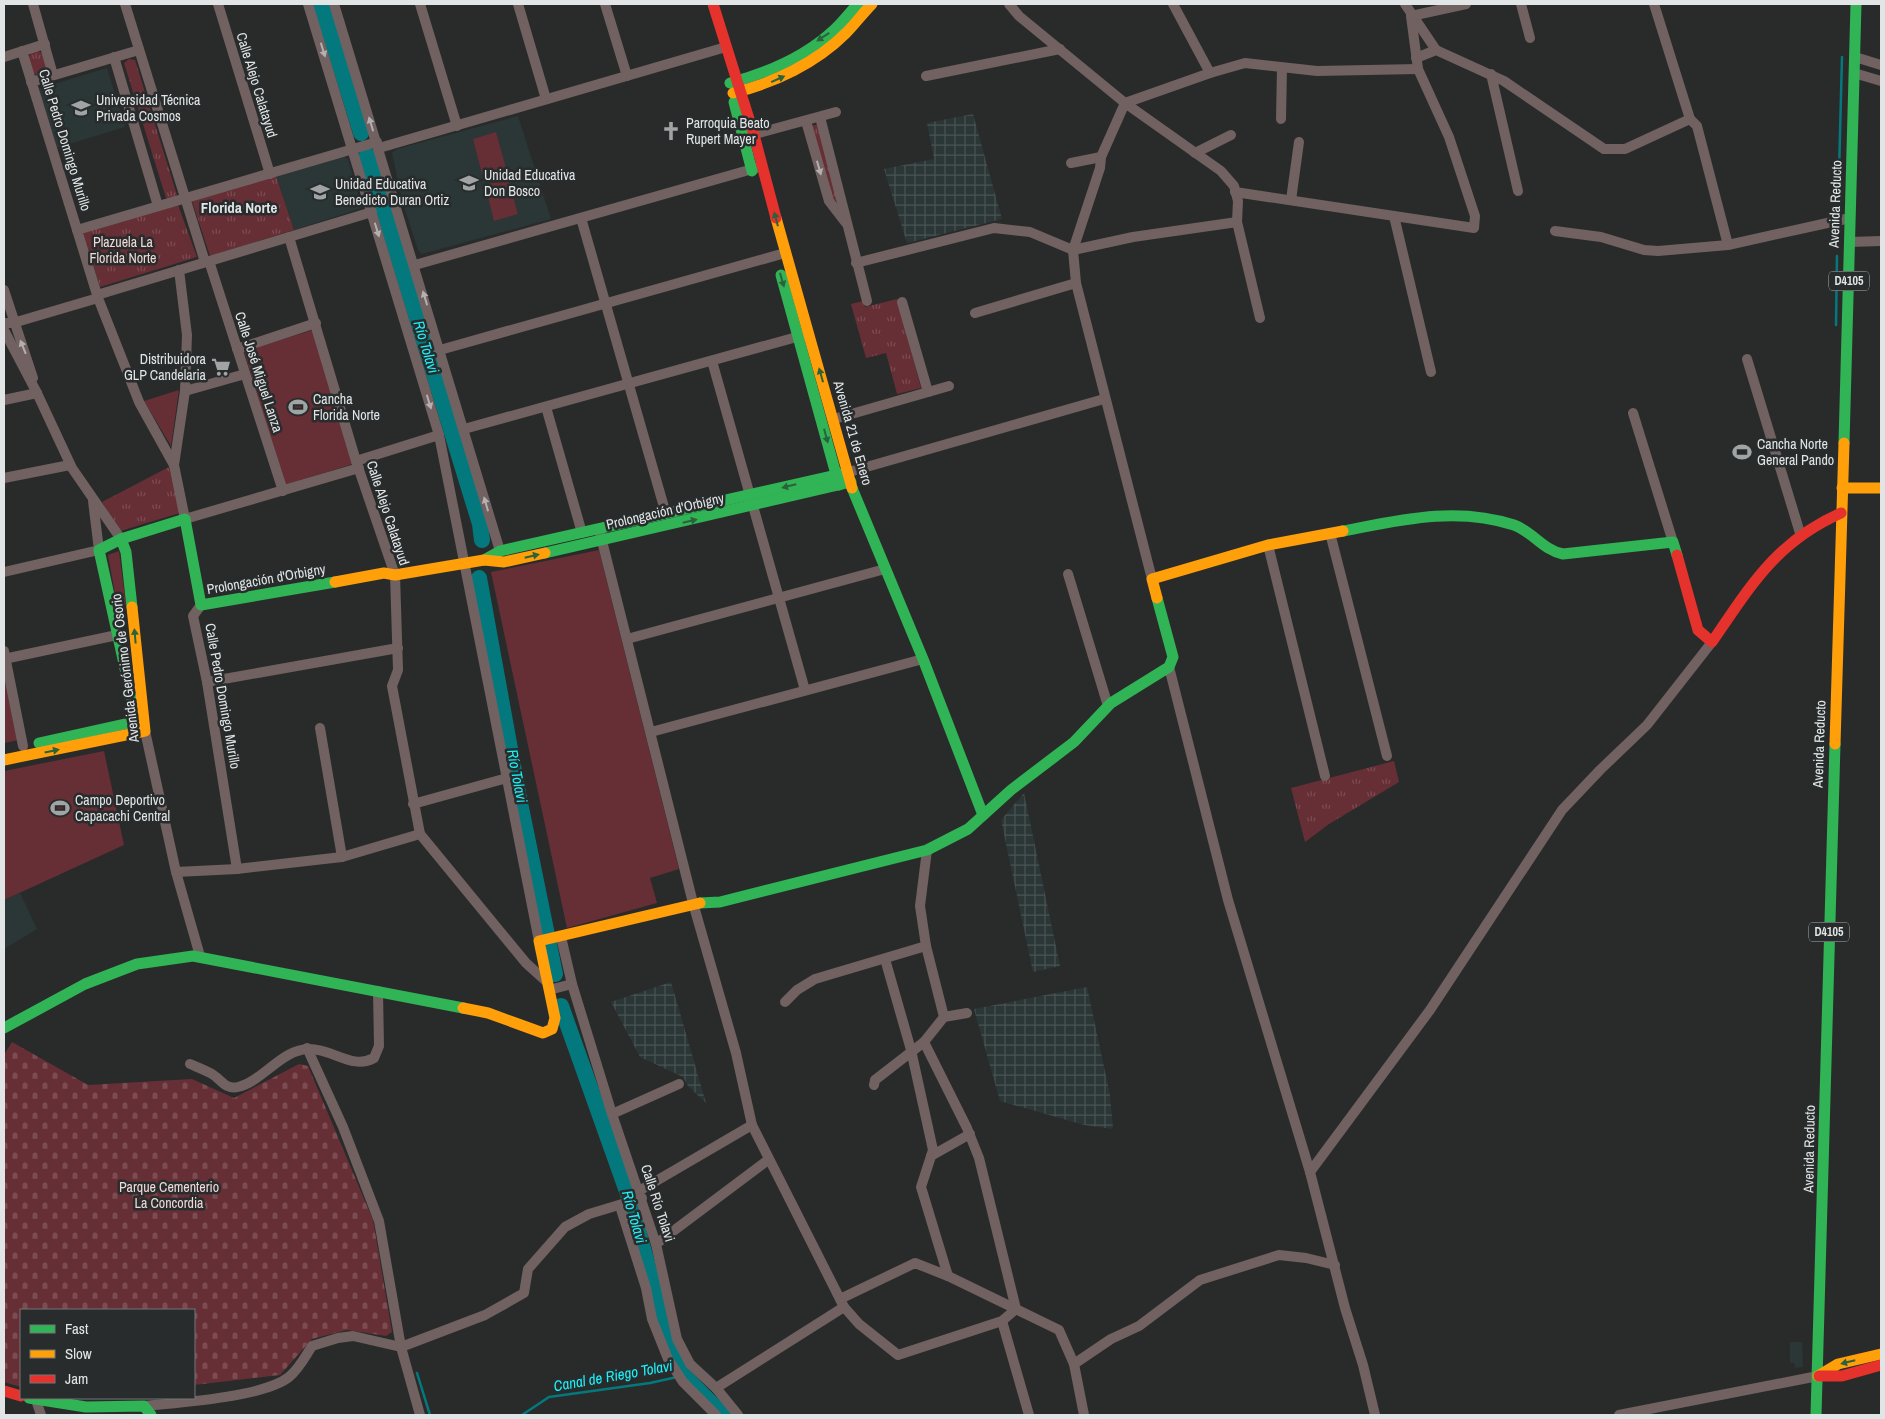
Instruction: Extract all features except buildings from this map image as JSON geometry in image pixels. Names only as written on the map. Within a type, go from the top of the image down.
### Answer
[{"type":"main road","name":"Avenida 21 de Enero","points":[[713,4],[780,254],[804,335],[834,419],[850,477],[983,815]]},
{"type":"main road","points":[[735,88],[780,65],[833,30],[858,4]]},
{"type":"main road","points":[[735,88],[786,75],[842,38],[872,4]]},
{"type":"main road","name":"D4105","points":[[1854,73],[1856,4]]},
{"type":"main road","name":"Avenida Reducto","points":[[1816,1415],[1854,73]]},
{"type":"main road","name":"Avenida 21 de Enero","points":[[804,335],[838,480]]},
{"type":"main road","name":"Prolongación d'Orbigny","points":[[484,560],[500,550],[582,533],[601,535],[850,477]]},
{"type":"main road","points":[[1842,488],[1881,488]]},
{"type":"main road","name":"Prolongación d'Orbigny","points":[[201,605],[384,573],[394,575],[484,560],[504,562],[601,535],[666,514],[752,501]]},
{"type":"main road","points":[[4,1028],[86,984],[137,964],[200,956],[488,1013],[543,1033],[552,1030],[555,1018],[539,941],[693,903],[720,902],[927,850],[968,829],[1011,790],[1074,742],[1108,706],[1169,667],[1173,657],[1152,579],[1268,546],[1330,533],[1419,516],[1456,514],[1479,516],[1519,527],[1552,552],[1563,554],[1672,542],[1698,630],[1712,642],[1773,557],[1800,533],[1824,519],[1841,513]]},
{"type":"main road","points":[[99,550],[121,539],[185,518]]},
{"type":"main road","name":"Calle Pedro Domingo Murillo","points":[[185,518],[201,605]]},
{"type":"main road","name":"Avenida Gerónimo de Osorio","points":[[121,539],[126,552],[133,613],[141,726]]},
{"type":"main road","name":"Avenida Gerónimo de Osorio","points":[[99,550],[117,635],[141,726]]},
{"type":"main road","points":[[4,750],[141,726]]},
{"type":"main road","points":[[4,760],[141,726]]},
{"type":"main road","points":[[1818,1376],[1838,1364],[1881,1354]]},
{"type":"main road","points":[[1818,1376],[1842,1376],[1881,1365]]},
{"type":"main road","points":[[4,1390],[20,1396]]},
{"type":"main road","points":[[32,1399],[65,1407],[148,1410]]},
{"type":"street","points":[[33,4],[53,75]]},
{"type":"street","name":"Calle José Miguel Lanza","points":[[125,4],[185,198],[246,374],[283,491]]},
{"type":"street","name":"Calle Alejo Calatayud","points":[[218,4],[270,174]]},
{"type":"street","points":[[308,4],[439,436],[539,941]]},
{"type":"street","points":[[334,4],[415,265],[500,550]]},
{"type":"street","points":[[420,4],[457,126]]},
{"type":"street","points":[[518,4],[546,99]]},
{"type":"street","points":[[605,4],[626,76]]},
{"type":"street","points":[[1010,4],[1019,16],[1125,103],[1221,171],[1236,192],[1238,201],[1237,222],[1260,318]]},
{"type":"street","points":[[1173,4],[1210,73]]},
{"type":"street","points":[[1405,4],[1411,16],[1436,50],[1492,74],[1604,149],[1624,149],[1690,119]]},
{"type":"street","points":[[1411,16],[1466,4]]},
{"type":"street","points":[[1521,4],[1530,38]]},
{"type":"street","points":[[1654,4],[1690,119],[1697,126],[1728,245]]},
{"type":"street","points":[[1236,192],[1474,228],[1474,216],[1449,136],[1418,69],[1411,16]]},
{"type":"street","points":[[4,57],[45,44]]},
{"type":"street","points":[[77,230],[353,150],[457,126],[726,47]]},
{"type":"street","points":[[926,76],[1060,49]]},
{"type":"street","points":[[31,82],[139,50]]},
{"type":"street","points":[[1416,58],[1436,50]]},
{"type":"street","name":"Calle Pedro Domingo Murillo","points":[[22,51],[97,296],[139,402],[174,464],[185,518]]},
{"type":"street","points":[[114,57],[158,206]]},
{"type":"street","points":[[1855,57],[1881,65]]},
{"type":"street","points":[[1152,579],[1104,399],[1076,283],[1073,250],[1100,168],[1101,157],[1125,103],[1210,73],[1246,63],[1317,71],[1418,69]]},
{"type":"street","points":[[1281,119],[1282,68]]},
{"type":"street","points":[[1854,73],[1881,81]]},
{"type":"street","points":[[1492,74],[1518,191]]},
{"type":"street","points":[[749,136],[836,112]]},
{"type":"street","points":[[820,117],[867,301]]},
{"type":"street","points":[[806,121],[829,201],[846,224]]},
{"type":"street","points":[[1195,153],[1231,135]]},
{"type":"street","points":[[1292,200],[1299,142]]},
{"type":"street","points":[[1071,164],[1101,157]]},
{"type":"street","points":[[415,265],[757,168]]},
{"type":"street","points":[[9,323],[372,212]]},
{"type":"street","points":[[1394,216],[1431,372]]},
{"type":"street","points":[[581,218],[666,514]]},
{"type":"street","points":[[1555,231],[1600,237],[1644,250],[1658,251],[1728,245],[1850,218]]},
{"type":"street","points":[[856,263],[994,228],[1030,232],[1073,250],[1133,238],[1237,222]]},
{"type":"street","name":"Calle Alejo Calatayud","points":[[289,237],[394,575],[398,670],[392,686],[420,834]]},
{"type":"street","points":[[1849,242],[1881,241]]},
{"type":"street","points":[[440,350],[780,254]]},
{"type":"street","points":[[174,464],[185,392],[187,335],[179,270]]},
{"type":"street","points":[[975,313],[1076,283]]},
{"type":"street","name":"Avenida Gerónimo de Osorio","points":[[4,290],[9,323],[27,356],[37,393]]},
{"type":"street","points":[[902,302],[928,392]]},
{"type":"street","points":[[237,349],[316,323]]},
{"type":"street","name":"Avenida Gerónimo de Osorio","points":[[4,330],[37,393],[70,465],[121,539]]},
{"type":"street","points":[[464,429],[804,335]]},
{"type":"street","points":[[1747,359],[1800,533]]},
{"type":"street","points":[[712,361],[805,690]]},
{"type":"street","points":[[185,392],[246,374]]},
{"type":"street","points":[[834,419],[949,386]]},
{"type":"street","points":[[4,400],[37,393]]},
{"type":"street","points":[[850,477],[1104,399]]},
{"type":"street","points":[[546,407],[582,533]]},
{"type":"street","points":[[1633,413],[1672,542]]},
{"type":"street","points":[[185,518],[283,491],[439,436]]},
{"type":"street","points":[[4,478],[70,465]]},
{"type":"street","name":"Avenida Gerónimo de Osorio","points":[[93,500],[99,550]]},
{"type":"street","points":[[1330,533],[1386,756]]},
{"type":"street","points":[[601,535],[693,903],[736,1053],[752,1125],[768,1160],[842,1303],[859,1324],[898,1356],[1002,1321],[1016,1309]]},
{"type":"street","points":[[1268,546],[1326,776]]},
{"type":"street","points":[[4,572],[99,550]]},
{"type":"street","points":[[627,639],[885,569]]},
{"type":"street","points":[[1068,574],[1108,706]]},
{"type":"street","name":"Calle Pedro Domingo Murillo","points":[[201,605],[193,616],[207,682],[237,869]]},
{"type":"street","points":[[113,617],[133,613]]},
{"type":"street","points":[[23,746],[4,656],[117,635]]},
{"type":"street","points":[[1310,1172],[1430,1010],[1562,810],[1647,725],[1712,642]]},
{"type":"street","points":[[207,682],[398,648]]},
{"type":"street","points":[[651,732],[923,659]]},
{"type":"street","points":[[1169,667],[1228,900],[1310,1172],[1375,1415]]},
{"type":"street","name":"Avenida Gerónimo de Osorio","points":[[141,726],[176,872],[200,956]]},
{"type":"street","points":[[320,728],[342,857]]},
{"type":"street","points":[[413,804],[507,778]]},
{"type":"street","points":[[176,872],[237,869],[342,857],[420,834],[526,963],[548,986],[572,984]]},
{"type":"street","points":[[927,850],[920,906],[926,946],[944,1018]]},
{"type":"street","name":"Calle Río Tolavi","points":[[561,937],[572,984],[612,1114],[641,1195],[656,1244],[677,1339],[690,1364],[716,1388],[738,1415]]},
{"type":"street","points":[[785,1002],[797,990],[815,979],[926,946]]},
{"type":"street","points":[[885,959],[911,1050],[933,1150],[921,1187],[948,1276]]},
{"type":"street","points":[[190,1064],[212,1074],[227,1087],[238,1087],[293,1052],[307,1048],[337,1054],[355,1063],[365,1063],[374,1058],[379,1046],[378,991]]},
{"type":"street","points":[[874,1085],[875,1080],[911,1050],[924,1042],[944,1018],[967,1013]]},
{"type":"street","points":[[924,1042],[970,1134],[979,1158],[1016,1309]]},
{"type":"street","points":[[307,1048],[343,1127],[379,1220],[401,1347],[420,1415]]},
{"type":"street","points":[[612,1114],[679,1084]]},
{"type":"street","points":[[148,1410],[262,1390],[290,1377],[302,1363],[312,1346],[338,1338],[352,1336],[401,1347],[485,1314],[524,1293],[528,1269],[543,1249],[565,1227],[589,1214],[621,1205],[641,1195],[752,1125]]},
{"type":"street","points":[[931,1156],[970,1134]]},
{"type":"street","points":[[656,1244],[768,1160]]},
{"type":"street","points":[[621,1205],[646,1288],[652,1319],[668,1359],[683,1382],[716,1415]]},
{"type":"street","points":[[1074,1364],[1111,1340],[1139,1326],[1200,1280],[1279,1255],[1306,1258],[1335,1265]]},
{"type":"street","points":[[716,1388],[842,1303],[915,1263],[948,1276],[1059,1330],[1074,1364],[1084,1415]]},
{"type":"street","points":[[1002,1321],[1028,1415]]},
{"type":"street","points":[[1618,1415],[1818,1376]]},
{"type":"street","points":[[32,1399],[41,1415]]},
{"type":"shaded area","name":"Universidad Técnica Privada Cosmos","points":[[107,68],[125,127],[56,148],[38,89]]},
{"type":"shaded area","points":[[973,114],[1002,219],[907,243],[884,169],[934,159],[927,123]]},
{"type":"shaded area","name":"Unidad Educativa Don Bosco","points":[[518,116],[551,219],[422,254],[418,250],[402,200],[392,153],[397,149]]},
{"type":"shaded area","name":"Unidad Educativa Benedicto Duran Ortiz","points":[[343,156],[348,159],[362,208],[294,230],[276,176]]},
{"type":"shaded area","points":[[1024,793],[1060,966],[1033,972],[1001,820]]},
{"type":"shaded area","points":[[20,893],[37,929],[4,949],[4,900]]},
{"type":"shaded area","points":[[671,982],[706,1103],[688,1086],[683,1077],[640,1057],[611,1002]]},
{"type":"shaded area","points":[[1087,987],[1110,1095],[1113,1129],[1084,1125],[1000,1101],[974,1009]]},
{"type":"shaded area","points":[[1790,1342],[1802,1342],[1803,1367],[1795,1368],[1794,1363],[1790,1363]]},
{"type":"green space","points":[[36,50],[44,54],[48,68],[46,72],[37,75],[31,71],[29,57],[31,52]]},
{"type":"green space","points":[[129,59],[135,60],[177,195],[170,200],[166,198],[124,63]]},
{"type":"green space","points":[[819,124],[841,203],[832,199],[811,126]]},
{"type":"green space","points":[[496,132],[506,168],[482,174],[473,139]]},
{"type":"green space","points":[[276,176],[294,230],[210,256],[192,201]]},
{"type":"green space","points":[[508,179],[518,214],[494,221],[485,185]]},
{"type":"green space","name":"Plazuela La Florida Norte","points":[[178,205],[197,257],[100,287],[83,232]]},
{"type":"green space","points":[[897,299],[921,388],[897,394],[886,353],[866,358],[851,304],[863,301],[865,307]]},
{"type":"green space","name":"Cancha Florida Norte","points":[[313,330],[353,464],[284,485],[244,351]]},
{"type":"green space","points":[[179,390],[171,446],[144,401]]},
{"type":"green space","points":[[169,467],[180,513],[120,531],[102,502]]},
{"type":"green space","points":[[599,550],[679,869],[650,878],[657,903],[567,928],[491,572]]},
{"type":"green space","points":[[119,551],[126,605],[117,605],[108,555]]},
{"type":"green space","points":[[4,671],[19,740],[4,743]]},
{"type":"green space","name":"Campo Deportivo Capacachi Central","points":[[104,751],[124,845],[4,900],[4,771]]},
{"type":"green space","points":[[1394,761],[1399,782],[1329,824],[1305,842],[1291,788]]},
{"type":"green space","name":"Parque Cementerio La Concordia","points":[[12,1042],[88,1085],[192,1079],[234,1098],[299,1064],[308,1066],[373,1220],[392,1332],[386,1336],[347,1330],[312,1339],[280,1375],[195,1385],[195,1309],[20,1309],[20,1387],[4,1382],[4,1055]]},
{"type":"waterway","name":"Río Tolavi","points":[[321,4],[361,133]]},
{"type":"waterway","points":[[1838,212],[1842,57]]},
{"type":"waterway","name":"Río Tolavi","points":[[367,155],[480,524],[482,540]]},
{"type":"waterway","points":[[1838,225],[1838,244]]},
{"type":"waterway","points":[[1836,325],[1837,256]]},
{"type":"waterway","name":"Río Tolavi","points":[[479,578],[518,793],[555,974]]},
{"type":"waterway","name":"Río Tolavi","points":[[561,1006],[628,1194],[671,1350],[683,1375],[723,1415]]},
{"type":"waterway","name":"Canal de Riego Tolavi","points":[[417,1373],[430,1415]]},
{"type":"waterway","name":"Canal de Riego Tolavi","points":[[522,1415],[549,1397],[650,1383],[677,1377]]},
{"type":"traffic: fast","points":[[730,83],[772,69],[799,56],[834,30],[858,4]]},
{"type":"traffic: fast","points":[[1844,443],[1856,4]]},
{"type":"traffic: fast","points":[[734,102],[752,171]]},
{"type":"traffic: fast","points":[[781,275],[839,485]]},
{"type":"traffic: fast","points":[[484,560],[500,551],[845,473]]},
{"type":"traffic: fast","points":[[545,553],[851,482]]},
{"type":"traffic: fast","points":[[852,488],[923,659],[983,815]]},
{"type":"traffic: fast","points":[[1343,531],[1407,519],[1471,516],[1514,525],[1550,549],[1563,554],[1673,542],[1677,555]]},
{"type":"traffic: fast","points":[[139,732],[99,550],[121,539],[185,519],[201,605],[335,582]]},
{"type":"traffic: fast","points":[[121,539],[126,552],[132,607]]},
{"type":"traffic: fast","points":[[700,903],[720,902],[927,850],[968,829],[1011,790],[1074,742],[1111,703],[1169,667],[1173,657],[1157,598]]},
{"type":"traffic: fast","points":[[39,743],[143,720]]},
{"type":"traffic: fast","points":[[1816,1415],[1835,744]]},
{"type":"traffic: fast","points":[[4,1028],[85,984],[137,964],[193,956],[463,1008]]},
{"type":"traffic: fast","points":[[35,1399],[86,1407],[144,1406],[151,1415]]},
{"type":"traffic: slow","points":[[733,93],[764,84],[808,63],[834,44],[872,4]]},
{"type":"traffic: slow","points":[[776,218],[852,488]]},
{"type":"traffic: slow","points":[[1835,744],[1844,443]]},
{"type":"traffic: slow","points":[[1842,488],[1881,488]]},
{"type":"traffic: slow","points":[[1157,598],[1152,579],[1268,545],[1343,531]]},
{"type":"traffic: slow","points":[[335,582],[384,573],[395,575],[484,560],[504,562],[545,553]]},
{"type":"traffic: slow","points":[[4,760],[145,731],[132,607]]},
{"type":"traffic: slow","points":[[463,1008],[488,1013],[543,1033],[552,1029],[555,1018],[539,941],[700,903]]},
{"type":"traffic: slow","points":[[1818,1376],[1838,1364],[1881,1354]]},
{"type":"traffic: jam","points":[[713,4],[754,135],[776,218]]},
{"type":"traffic: jam","points":[[1677,555],[1698,630],[1712,642],[1739,602],[1767,567],[1799,537],[1841,513]]},
{"type":"traffic: jam","points":[[1819,1376],[1842,1376],[1881,1365]]},
{"type":"traffic: jam","points":[[4,1391],[20,1396]]},
{"type":"place","name":"Universidad Técnica Privada Cosmos","points":[[81,108]]},
{"type":"place","name":"Parroquia Beato Rupert Mayer","points":[[671,131]]},
{"type":"place","name":"Unidad Educativa Don Bosco","points":[[469,183]]},
{"type":"place","name":"Unidad Educativa Benedicto Duran Ortiz","points":[[320,192]]},
{"type":"place","name":"Distribuidora GLP Candelaria","points":[[221,367]]},
{"type":"place","name":"Cancha Florida Norte","points":[[298,407]]},
{"type":"place","name":"Cancha Norte General Pando","points":[[1742,452]]},
{"type":"place","name":"Campo Deportivo Capacachi Central","points":[[60,808]]},
{"type":"district","name":"Florida Norte","points":[[239,208]]}]
